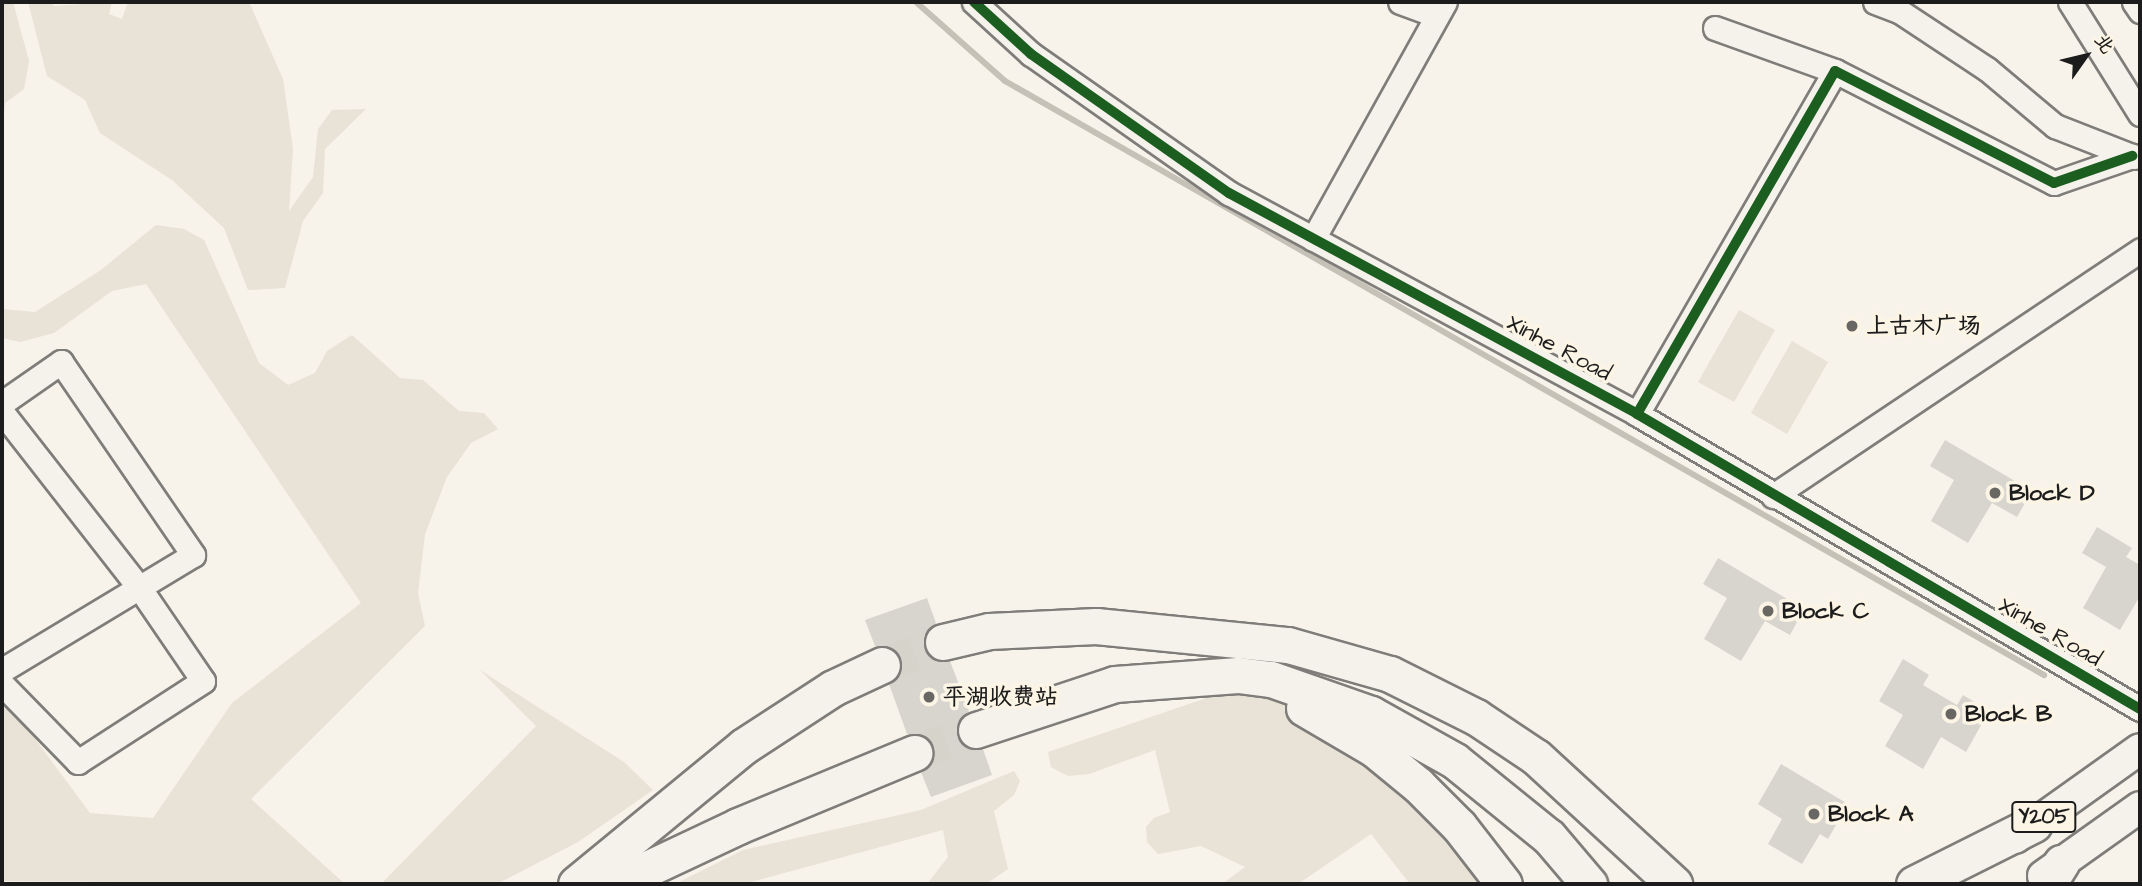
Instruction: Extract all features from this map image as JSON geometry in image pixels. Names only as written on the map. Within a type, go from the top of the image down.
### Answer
[{"type":"highway","points":[[1096,626],[1275,659],[1379,695],[1467,744],[1522,785],[1564,822],[1615,884]]},
{"type":"highway","points":[[943,642],[989,631],[1096,626],[1288,645],[1390,674],[1476,717],[1536,757],[1674,884]]},
{"type":"highway","points":[[576,884],[787,715],[882,664]]},
{"type":"highway","points":[[976,730],[1115,684],[1238,675],[1271,679],[1371,714],[1455,761],[1509,801],[1549,837],[1589,884]]},
{"type":"highway","points":[[1115,684],[1243,687],[1287,700],[1331,721],[1418,785],[1459,826],[1504,884]]},
{"type":"highway","points":[[615,884],[737,826],[914,753]]},
{"type":"highway","points":[[559,884],[703,781]]},
{"type":"highway","points":[[1914,884],[2034,824]]},
{"type":"highway","points":[[639,884],[737,826]]},
{"type":"main road","name":"Y205","points":[[1948,884],[2140,749]]},
{"type":"main road","name":"Y205","points":[[2031,884],[2054,874],[2140,807]]},
{"type":"street","name":"Xinhe Road","points":[[974,2],[1031,54],[1229,193],[1637,414],[2140,709]]},
{"type":"street","points":[[1313,239],[1440,8],[1400,2]]},
{"type":"street","points":[[1875,2],[1899,12],[1987,69],[2055,126],[2136,157]]},
{"type":"street","points":[[2070,2],[2140,114]]},
{"type":"street","points":[[2134,2],[2140,11]]},
{"type":"street","points":[[1714,28],[1835,71],[2054,183],[2136,157]]},
{"type":"street","points":[[1637,414],[1835,71]]},
{"type":"street","points":[[1773,496],[2140,250]]},
{"type":"street","points":[[2,403],[61,362],[193,555],[141,590],[36,646],[2,670]]},
{"type":"street","points":[[2,412],[141,590],[203,681],[78,762],[2,684]]},
{"type":"shaded area","points":[[2,2],[13,2],[29,61],[24,89],[5,103],[2,142]]},
{"type":"shaded area","points":[[28,2],[52,2],[54,6],[112,2],[109,14],[122,19],[128,2],[249,2],[283,79],[293,149],[289,211],[313,177],[318,129],[332,110],[366,109],[325,149],[323,193],[303,221],[285,288],[248,290],[224,228],[172,180],[100,133],[85,100],[47,76]]},
{"type":"shaded area","points":[[156,225],[184,229],[204,240],[259,363],[288,385],[315,373],[327,351],[352,335],[400,378],[423,380],[459,411],[484,413],[498,429],[471,443],[447,477],[425,534],[418,593],[425,626],[251,799],[345,884],[2,881],[2,710],[10,705],[90,813],[153,818],[232,703],[361,603],[146,284],[112,291],[54,333],[20,342],[2,338],[2,309],[35,312],[101,270]]},
{"type":"shaded area","points":[[1739,310],[1775,330],[1734,402],[1698,382]]},
{"type":"shaded area","points":[[1792,341],[1828,362],[1787,434],[1751,413]]},
{"type":"shaded area","points":[[480,670],[624,762],[653,790],[578,842],[497,884],[381,884],[536,726]]},
{"type":"shaded area","points":[[1233,689],[1313,705],[1511,884],[1410,884],[1371,834],[1298,884],[1222,884],[1245,867],[1201,846],[1158,854],[1147,842],[1146,827],[1154,818],[1170,812],[1155,750],[1089,774],[1068,776],[1051,767],[1048,752]]},
{"type":"shaded area","points":[[1014,771],[1020,781],[1014,795],[994,811],[1008,869],[986,884],[927,884],[948,857],[943,830],[744,884],[675,884],[743,850],[921,810]]},
{"type":"building","name":"Block D","points":[[1945,440],[2032,491],[2017,517],[1992,503],[1968,543],[1931,521],[1954,480],[1930,466]]},
{"type":"building","points":[[2097,527],[2132,548],[2126,557],[2140,565],[2140,596],[2120,630],[2083,608],[2106,567],[2082,553]]},
{"type":"building","name":"Block C","points":[[1718,558],[1804,609],[1790,635],[1765,621],[1741,661],[1704,639],[1727,598],[1703,584]]},
{"type":"building","name":"平湖收费站","points":[[927,598],[936,623],[924,636],[924,647],[937,661],[950,661],[969,711],[957,725],[957,737],[971,749],[983,749],[992,775],[931,797],[921,772],[930,765],[933,746],[926,737],[907,734],[889,684],[899,676],[900,657],[893,648],[875,646],[865,620]]},
{"type":"building","name":"Block B","points":[[1903,659],[1929,675],[1923,685],[1957,705],[1963,695],[1989,711],[1966,752],[1941,737],[1923,769],[1885,746],[1903,715],[1879,701]]},
{"type":"building","name":"Block A","points":[[1781,764],[1848,804],[1828,839],[1820,834],[1802,864],[1768,844],[1782,819],[1758,804]]},
{"type":"waterway","points":[[916,2],[1005,81],[2044,675]]},
{"type":"tunnel","points":[[882,665],[943,642]]},
{"type":"tunnel","points":[[914,753],[976,730]]},
{"type":"cycle path","points":[[974,2],[1031,54],[1229,193],[1637,414],[2140,709]]},
{"type":"cycle path","points":[[1637,414],[1835,71],[2054,183],[2132,156]]},
{"type":"place","name":"上古木广场","points":[[1852,326]]},
{"type":"place","name":"Block D","points":[[1995,493]]},
{"type":"place","name":"Block C","points":[[1768,611]]},
{"type":"place","name":"平湖收费站","points":[[929,697]]},
{"type":"place","name":"Block B","points":[[1951,714]]},
{"type":"place","name":"Block A","points":[[1814,814]]}]
